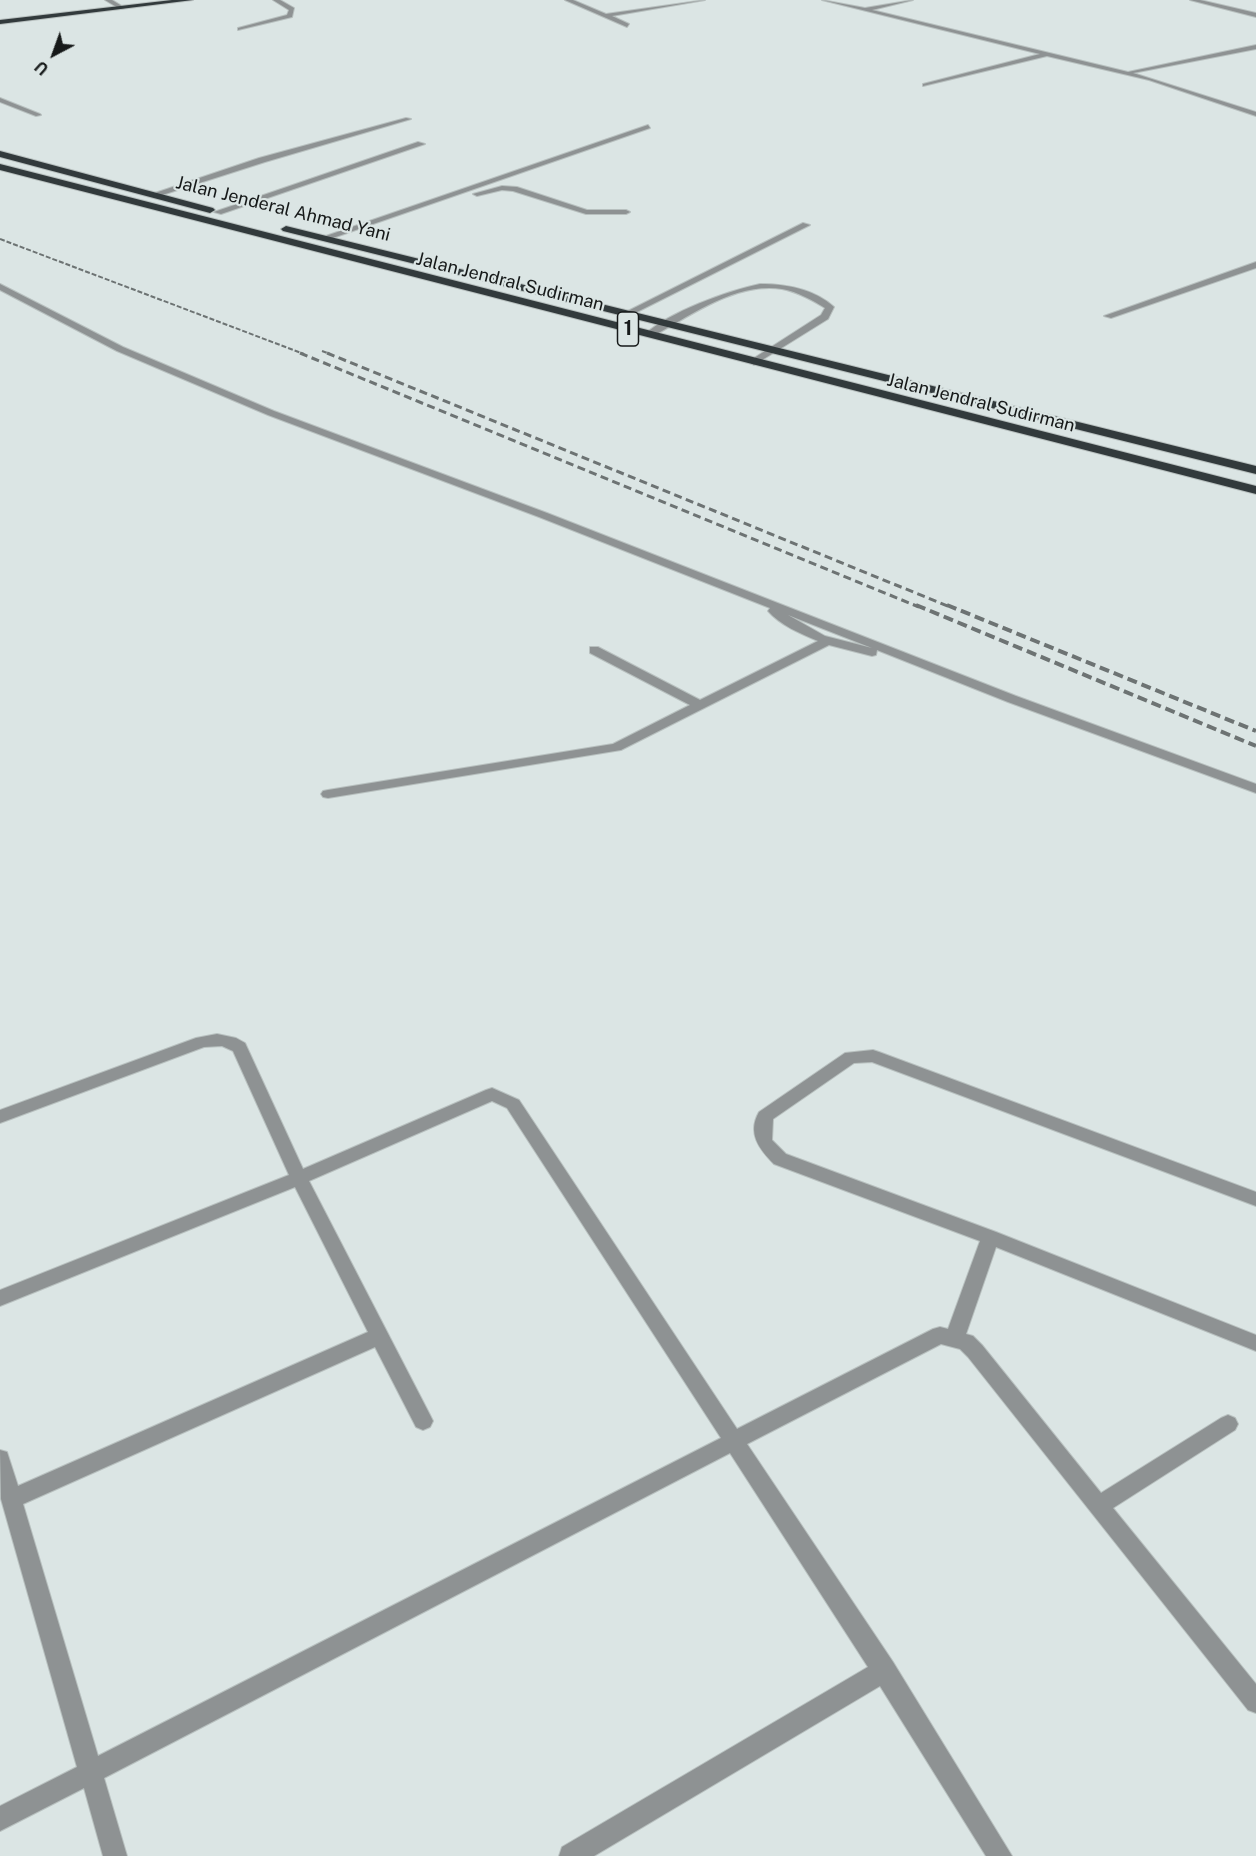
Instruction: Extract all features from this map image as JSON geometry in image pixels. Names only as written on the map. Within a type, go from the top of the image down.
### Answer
[{"type":"highway","points":[[0,22],[190,0]]},
{"type":"highway","name":"Jalan Jenderal Ahmad Yani","points":[[0,154],[218,212],[1256,470]]},
{"type":"highway","name":"Jalan Jendral Sudirman","points":[[0,167],[1256,490]]},
{"type":"street","points":[[108,0],[122,8]]},
{"type":"street","points":[[240,29],[290,16],[292,9],[276,0]]},
{"type":"street","points":[[568,0],[627,26]]},
{"type":"street","points":[[604,16],[702,0]]},
{"type":"street","points":[[825,0],[1125,72],[1198,93],[1256,114]]},
{"type":"street","points":[[861,10],[910,0]]},
{"type":"street","points":[[1193,0],[1256,15]]},
{"type":"street","points":[[1125,72],[1256,47]]},
{"type":"street","points":[[925,85],[1046,54]]},
{"type":"street","points":[[0,100],[38,115]]},
{"type":"street","points":[[156,194],[262,159],[408,119]]},
{"type":"street","points":[[324,238],[648,127]]},
{"type":"street","points":[[218,212],[422,144]]},
{"type":"street","points":[[342,242],[478,194],[502,188],[532,194],[586,212],[626,212]]},
{"type":"street","points":[[628,313],[806,225]]},
{"type":"street","points":[[1108,316],[1256,265]]},
{"type":"street","points":[[650,335],[708,302],[755,285],[799,292],[818,298],[830,308],[825,317],[754,362]]},
{"type":"street","points":[[0,287],[120,349],[271,413],[757,599],[902,657],[1256,789]]},
{"type":"street","points":[[757,599],[792,625],[826,642],[902,657]]},
{"type":"street","points":[[328,794],[604,750],[648,733],[826,642]]},
{"type":"street","points":[[594,650],[701,706]]},
{"type":"street","points":[[0,1116],[202,1042],[221,1038],[239,1047],[299,1178],[423,1421]]},
{"type":"street","points":[[1256,1199],[873,1056],[851,1057],[765,1116],[760,1132],[765,1144],[780,1159],[990,1237],[1256,1343]]},
{"type":"street","points":[[0,1298],[299,1178],[492,1094],[503,1097],[513,1104],[732,1441],[885,1670],[1000,1856]]},
{"type":"street","points":[[955,1337],[990,1237]]},
{"type":"street","points":[[0,1819],[940,1335],[955,1337],[966,1342],[975,1351],[1256,1702]]},
{"type":"street","points":[[11,1499],[380,1336]]},
{"type":"street","points":[[1100,1505],[1228,1424]]},
{"type":"street","points":[[0,1459],[116,1856]]},
{"type":"street","points":[[571,1856],[885,1670]]},
{"type":"railway","points":[[0,239],[304,354]]},
{"type":"railway","points":[[322,351],[330,354]]},
{"type":"railway","points":[[300,353],[919,607]]},
{"type":"railway","points":[[327,353],[950,607]]},
{"type":"railway","points":[[916,605],[1256,746]]},
{"type":"railway","points":[[947,605],[1256,731]]}]
